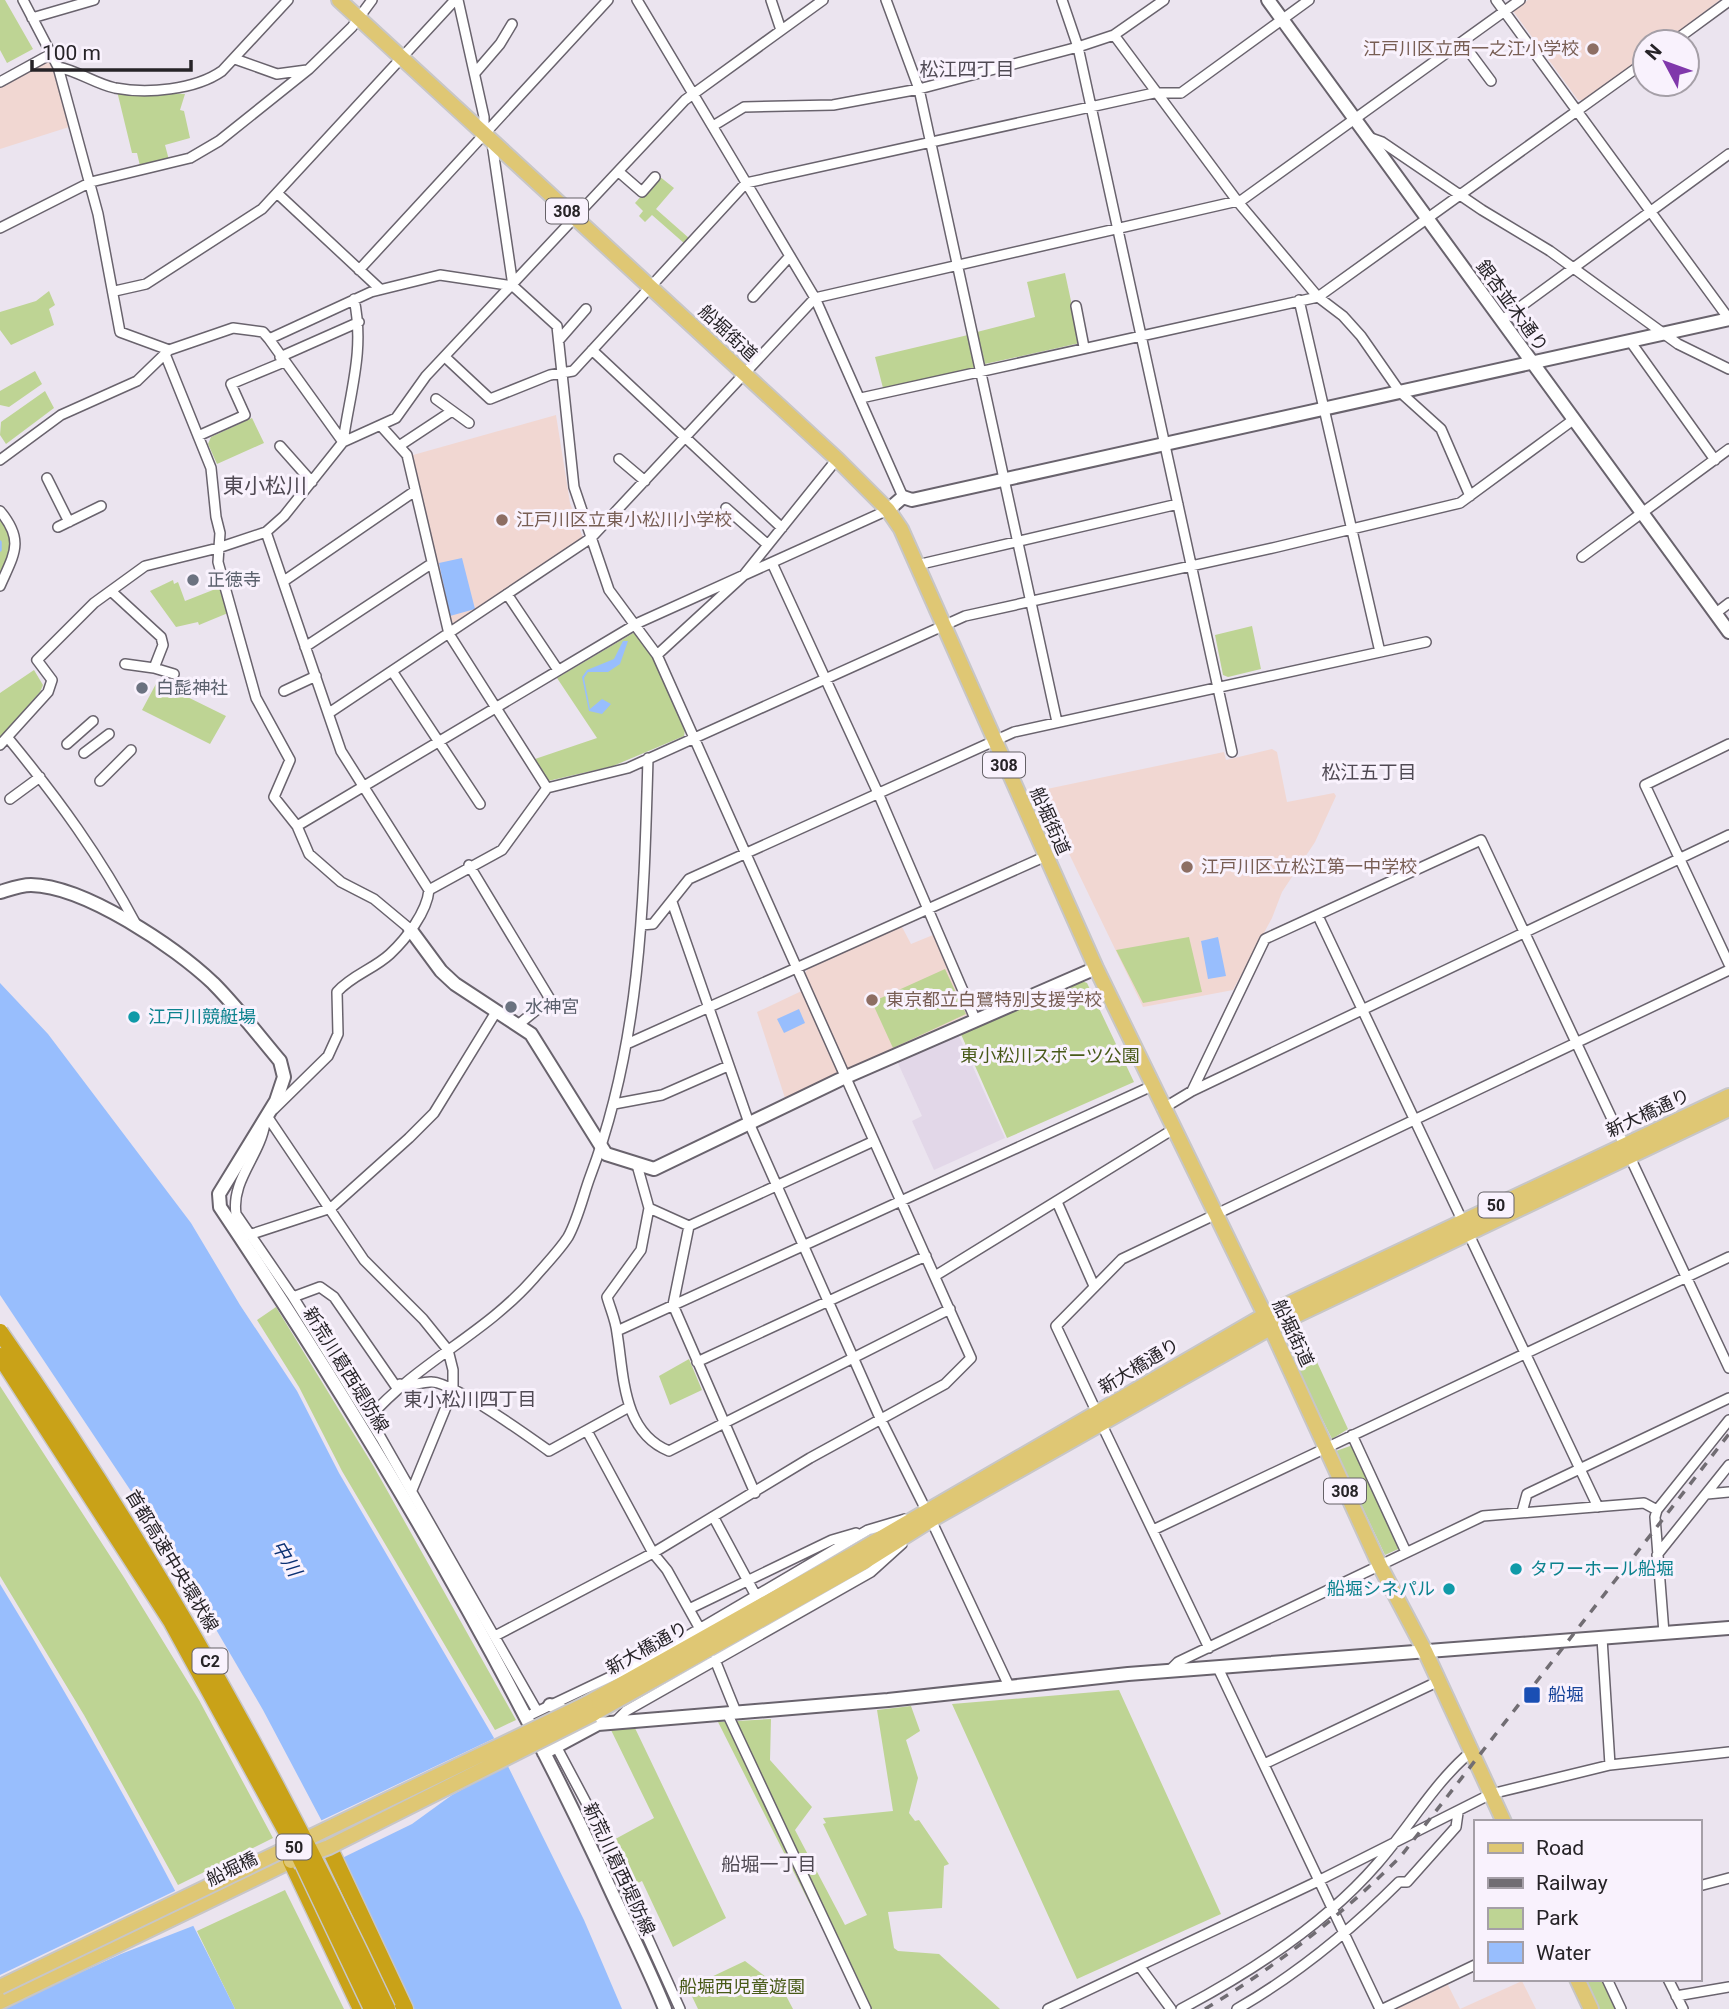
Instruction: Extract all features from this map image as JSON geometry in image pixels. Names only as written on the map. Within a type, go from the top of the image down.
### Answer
[{"type":"highway","name":"首都高速中央環状線","points":[[0,1332],[125,1518],[236,1705],[310,1848],[387,2009]]},
{"type":"highway","name":"首都高速中央環状線","points":[[0,1356],[171,1621],[298,1853],[372,2009]]},
{"type":"highway","points":[[361,2009],[291,1861],[301,1843],[329,1847],[405,2009]]},
{"type":"main road","name":"船堀街道","points":[[340,0],[836,459],[888,510],[901,529],[1044,857],[1172,1130],[1267,1322],[1380,1566],[1425,1651],[1503,1820]]},
{"type":"main road","name":"新大橋通り","points":[[1628,1151],[1729,1096]]},
{"type":"main road","name":"新大橋通り","points":[[592,1714],[925,1518],[1267,1322],[1628,1151],[1729,1109]]},
{"type":"main road","name":"船堀橋","points":[[0,1987],[301,1843],[592,1714]]},
{"type":"main road","name":"船堀橋","points":[[0,2002],[291,1861],[329,1847],[592,1714]]},
{"type":"main road","points":[[1578,1981],[1591,2009]]},
{"type":"street","points":[[23,0],[58,67],[115,291],[120,332],[167,352],[211,468],[220,533],[218,562],[256,698],[290,760],[274,797],[297,825],[309,854],[341,882],[374,899],[410,929],[441,971],[531,1034],[582,1110],[606,1154],[654,1169],[846,1078],[1096,968]]},
{"type":"street","points":[[32,18],[94,0]]},
{"type":"street","points":[[58,67],[115,88],[177,89],[211,79],[235,59],[288,0]]},
{"type":"street","points":[[0,229],[88,184],[190,158],[219,141],[309,69],[352,27],[357,16],[372,0]]},
{"type":"street","points":[[115,291],[146,284],[262,209],[457,0]]},
{"type":"street","points":[[457,0],[484,117],[513,286]]},
{"type":"street","points":[[359,270],[488,139],[608,0]]},
{"type":"street","points":[[637,0],[815,298],[903,497],[912,500],[1729,319],[1496,0]]},
{"type":"street","points":[[771,0],[781,30]]},
{"type":"street","points":[[343,442],[396,418],[426,376],[693,93],[823,0]]},
{"type":"street","points":[[886,0],[919,89],[1057,722]]},
{"type":"street","points":[[1062,0],[1078,47],[1232,752]]},
{"type":"street","points":[[713,126],[744,107],[833,105],[919,89],[1078,47],[1114,35],[1164,0]]},
{"type":"street","name":"銀杏並木通り","points":[[1268,0],[1729,632]]},
{"type":"street","points":[[445,358],[490,399],[550,375],[573,371],[746,183],[1154,93],[1181,93],[1309,0]]},
{"type":"street","points":[[329,713],[591,538],[815,298],[1238,202],[1462,42],[1506,14],[1520,0]]},
{"type":"street","points":[[1692,28],[1729,1]]},
{"type":"street","points":[[475,73],[500,44],[512,24]]},
{"type":"street","points":[[1114,35],[1154,93],[1238,202],[1318,298],[1343,316],[1361,336],[1400,392],[1441,429],[1470,496]]},
{"type":"street","points":[[1462,42],[1491,81]]},
{"type":"street","points":[[0,82],[51,54]]},
{"type":"street","points":[[235,59],[277,74],[309,69]]},
{"type":"street","points":[[861,398],[1084,347],[1318,298],[1631,72]]},
{"type":"street","points":[[1368,137],[1382,142],[1574,268],[1678,345],[1729,369]]},
{"type":"street","points":[[1501,321],[1729,154]]},
{"type":"street","points":[[619,172],[642,192],[655,177]]},
{"type":"street","points":[[277,193],[380,289]]},
{"type":"street","points":[[753,297],[790,256]]},
{"type":"street","points":[[270,339],[380,289],[440,275],[513,286],[557,326],[574,487],[610,590],[657,655],[971,1358],[945,1384],[880,1418],[653,1553],[495,1636]]},
{"type":"street","points":[[0,745],[48,692],[52,680],[37,660],[94,603],[154,563],[218,548],[266,532],[284,516],[312,482],[343,442],[355,392],[360,353],[359,322],[354,299]]},
{"type":"street","points":[[1299,300],[1380,652]]},
{"type":"street","points":[[1076,306],[1084,347]]},
{"type":"street","points":[[559,340],[586,309]]},
{"type":"street","points":[[198,436],[245,415],[231,384],[359,322]]},
{"type":"street","points":[[0,460],[61,415],[137,381],[167,352],[233,328],[263,332],[270,339],[282,360],[343,442]]},
{"type":"street","points":[[1629,341],[1715,460]]},
{"type":"street","points":[[592,350],[782,528]]},
{"type":"street","points":[[436,399],[469,423]]},
{"type":"street","points":[[399,446],[452,411]]},
{"type":"street","points":[[429,890],[469,865],[502,850],[547,789],[628,768],[965,616],[1353,530],[1460,503],[1573,420]]},
{"type":"street","points":[[381,426],[407,455],[449,634],[547,789]]},
{"type":"street","points":[[280,446],[312,482]]},
{"type":"street","points":[[1582,557],[1729,449]]},
{"type":"street","points":[[619,459],[645,481]]},
{"type":"street","points":[[657,655],[743,576],[836,459]]},
{"type":"street","points":[[47,478],[69,522]]},
{"type":"street","points":[[284,581],[415,491]]},
{"type":"street","points":[[297,825],[634,625],[888,510],[903,497]]},
{"type":"street","points":[[917,565],[1178,504]]},
{"type":"street","points":[[58,527],[102,506]]},
{"type":"street","points":[[726,508],[768,545]]},
{"type":"street","points":[[0,511],[13,526],[17,548],[0,586]]},
{"type":"street","points":[[266,532],[341,751],[429,890],[428,902],[389,954],[348,980],[337,992],[338,1034],[328,1056],[267,1116],[263,1141],[242,1176],[234,1199],[236,1214],[293,1297],[369,1418],[391,1468],[412,1490],[538,1711]]},
{"type":"street","points":[[772,564],[877,793],[976,1021]]},
{"type":"street","points":[[305,647],[431,565]]},
{"type":"street","points":[[111,591],[161,638],[163,645],[154,668]]},
{"type":"street","points":[[507,594],[558,670]]},
{"type":"street","points":[[1716,613],[1729,603]]},
{"type":"street","points":[[641,925],[653,924],[689,879],[1014,732],[1426,642]]},
{"type":"street","points":[[125,664],[174,674]]},
{"type":"street","points":[[392,671],[480,804]]},
{"type":"street","points":[[284,691],[316,676]]},
{"type":"street","points":[[67,744],[93,721]]},
{"type":"street","points":[[84,753],[109,734]]},
{"type":"street","points":[[8,738],[69,813],[112,879],[138,928]]},
{"type":"street","points":[[1729,744],[1645,785],[1729,964]]},
{"type":"street","points":[[100,780],[131,750]]},
{"type":"street","points":[[369,1418],[398,1386],[505,1308],[568,1237],[601,1148],[629,1043],[641,925],[648,758]]},
{"type":"street","points":[[10,799],[40,777]]},
{"type":"street","points":[[1163,1109],[1192,1091],[1363,1012],[1729,835]]},
{"type":"street","points":[[1192,1091],[1265,939],[1481,840],[1729,1368]]},
{"type":"street","points":[[629,1043],[1044,857]]},
{"type":"street","points":[[469,865],[550,999],[519,1024]]},
{"type":"street","name":"新荒川葛西堤防線","points":[[0,892],[31,885],[63,892],[112,912],[216,986],[280,1061],[284,1077],[267,1116],[222,1188],[218,1201],[391,1468],[538,1711],[544,1753],[665,2009]]},
{"type":"street","points":[[672,902],[749,1124],[925,1518],[1009,1686]]},
{"type":"street","points":[[1318,916],[1598,1507]]},
{"type":"street","points":[[1209,1648],[1056,1326],[1122,1259],[1729,970]]},
{"type":"street","points":[[249,1235],[331,1208],[434,1113],[496,1012]]},
{"type":"street","points":[[614,1104],[662,1095],[728,1066]]},
{"type":"street","points":[[617,1331],[1152,1086]]},
{"type":"street","points":[[267,1116],[364,1260],[423,1319],[448,1350],[453,1370],[453,1390],[412,1490]]},
{"type":"street","points":[[935,1276],[1172,1130]]},
{"type":"street","points":[[649,1208],[689,1226],[874,1141]]},
{"type":"street","points":[[637,1165],[649,1208],[640,1250],[607,1297],[617,1331],[622,1377],[629,1407],[640,1427],[659,1447],[669,1451],[950,1309]]},
{"type":"street","points":[[1056,1202],[1094,1286]]},
{"type":"street","points":[[689,1226],[673,1305],[755,1493]]},
{"type":"street","points":[[697,1362],[926,1256]]},
{"type":"street","points":[[1153,1530],[1729,1257]]},
{"type":"street","points":[[293,1297],[320,1287],[334,1297],[398,1386],[410,1387],[433,1382],[453,1390],[550,1451],[629,1407]]},
{"type":"street","points":[[1522,1512],[1527,1494],[1729,1398]]},
{"type":"street","points":[[1664,1633],[1657,1555],[1657,1510],[1729,1420]]},
{"type":"street","points":[[587,1430],[653,1553],[700,1629]]},
{"type":"street","points":[[1352,1435],[1406,1552]]},
{"type":"street","points":[[1657,1555],[1729,1465]]},
{"type":"street","points":[[1707,1494],[1729,1492]]},
{"type":"street","points":[[1169,1671],[1178,1662],[1483,1516],[1644,1503],[1657,1510]]},
{"type":"street","points":[[714,1518],[756,1596]]},
{"type":"street","points":[[689,1609],[832,1540],[925,1518]]},
{"type":"street","points":[[614,1723],[626,1711],[871,1572],[925,1518]]},
{"type":"street","points":[[538,1711],[650,1658],[868,1530]]},
{"type":"street","points":[[538,1711],[592,1714],[614,1723],[1169,1671],[1729,1628]]},
{"type":"street","points":[[1602,1638],[1610,1765]]},
{"type":"street","points":[[715,1660],[732,1712],[866,2009]]},
{"type":"street","points":[[1218,1668],[1382,2009],[1474,1965]]},
{"type":"street","points":[[1264,1764],[1439,1681]]},
{"type":"street","points":[[544,1753],[556,1746],[592,1714]]},
{"type":"street","points":[[556,1746],[589,1808],[680,2009]]},
{"type":"street","points":[[1048,2009],[1320,1881],[1491,1794],[1610,1765],[1729,1752]]},
{"type":"street","points":[[1181,2009],[1232,1980],[1331,1907],[1380,1861],[1465,1757]]},
{"type":"street","points":[[1237,2009],[1290,1975],[1344,1933],[1399,1882],[1407,1882],[1456,1827],[1458,1813]]},
{"type":"street","points":[[1701,1885],[1729,1878]]},
{"type":"street","points":[[1140,1967],[1171,2009]]},
{"type":"street","points":[[1608,1981],[1621,2009]]},
{"type":"street","points":[[1669,1981],[1683,2009]]},
{"type":"street","points":[[1676,1996],[1729,1987]]},
{"type":"shaded area","name":"江戸川区立西一之江小学校","points":[[1528,0],[1720,0],[1683,28],[1631,28],[1631,67],[1586,100],[1578,100],[1513,11]]},
{"type":"shaded area","points":[[50,58],[54,63],[69,127],[0,149],[0,87]]},
{"type":"shaded area","name":"江戸川区立東小松川小学校","points":[[556,415],[570,503],[583,538],[456,623],[448,622],[413,455]]},
{"type":"shaded area","name":"江戸川区立松江第一中学校","points":[[1272,749],[1277,752],[1287,802],[1334,793],[1336,796],[1315,842],[1282,892],[1272,918],[1233,990],[1143,1007],[1060,835],[1042,790],[1224,752],[1226,760]]},
{"type":"shaded area","name":"東京都立白鷺特別支援学校","points":[[901,925],[911,944],[933,935],[967,1015],[785,1098],[757,1012],[810,987],[805,973],[809,967]]},
{"type":"shaded area","points":[[958,1034],[1005,1138],[934,1170],[912,1121],[922,1116],[897,1061]]},
{"type":"shaded area","points":[[1522,1981],[1536,2009],[1460,2009]]},
{"type":"shaded area","points":[[1447,1985],[1460,2009],[1395,2009]]},
{"type":"green space","points":[[0,0],[5,0],[33,49],[7,63],[0,50]]},
{"type":"green space","points":[[117,91],[185,94],[180,110],[184,111],[190,138],[165,145],[169,160],[140,166],[137,153],[132,153]]},
{"type":"green space","points":[[659,176],[674,188],[656,209],[690,239],[685,244],[652,215],[645,222],[639,216],[643,211],[635,203]]},
{"type":"green space","points":[[1065,273],[1080,343],[985,364],[977,332],[1035,317],[1027,282]]},
{"type":"green space","points":[[49,291],[55,305],[49,309],[54,325],[11,345],[0,330],[0,312],[36,301]]},
{"type":"green space","points":[[968,335],[977,367],[883,388],[875,357]]},
{"type":"green space","points":[[35,371],[42,384],[9,407],[0,405],[0,391]]},
{"type":"green space","points":[[45,391],[54,408],[6,444],[0,435],[1,422]]},
{"type":"green space","points":[[252,418],[264,443],[217,464],[208,444],[211,437]]},
{"type":"green space","points":[[0,515],[14,540],[0,580]]},
{"type":"green space","points":[[218,579],[228,613],[199,625],[198,622],[176,627],[150,591],[173,580],[174,584],[178,582],[185,601],[218,588]]},
{"type":"green space","points":[[1252,626],[1261,669],[1228,677],[1223,675],[1215,635]]},
{"type":"green space","points":[[635,632],[652,655],[685,730],[684,736],[613,766],[548,781],[535,759],[597,738],[557,678]]},
{"type":"green space","points":[[34,670],[43,685],[40,692],[0,738],[0,693]]},
{"type":"green space","points":[[157,682],[226,716],[210,744],[142,710]]},
{"type":"green space","points":[[1189,937],[1202,992],[1143,1003],[1116,950]]},
{"type":"green space","points":[[945,969],[966,1014],[893,1048],[872,1002]]},
{"type":"green space","name":"東小松川スポーツ公園","points":[[1079,980],[1087,983],[1134,1082],[1007,1138],[960,1032]]},
{"type":"green space","points":[[276,1307],[374,1467],[516,1720],[495,1730],[342,1471],[299,1387],[257,1320]]},
{"type":"green space","points":[[1311,1349],[1348,1429],[1332,1439],[1292,1357]]},
{"type":"green space","points":[[689,1359],[702,1390],[670,1405],[659,1376]]},
{"type":"green space","points":[[0,1386],[125,1579],[199,1700],[273,1838],[178,1885],[84,1715],[0,1576]]},
{"type":"green space","points":[[1353,1445],[1405,1546],[1385,1555],[1336,1451]]},
{"type":"green space","points":[[1119,1690],[1221,1914],[1077,1979],[952,1704]]},
{"type":"green space","points":[[911,1706],[920,1731],[906,1740],[918,1778],[909,1813],[915,1821],[919,1820],[949,1864],[944,1866],[942,1908],[888,1912],[894,1948],[898,1951],[939,1954],[1000,2009],[866,2009],[831,1931],[824,1932],[718,1722],[771,1719],[770,1760],[812,1807],[795,1830],[845,1925],[867,1915],[823,1824],[826,1823],[823,1818],[893,1811],[877,1710]]},
{"type":"green space","points":[[634,1726],[726,1918],[673,1947],[642,1881],[630,1887],[608,1843],[654,1818],[611,1730]]},
{"type":"green space","points":[[285,1890],[344,2009],[235,2009],[197,1931]]},
{"type":"green space","name":"船堀西児童遊園","points":[[745,1961],[783,1990],[793,2009],[698,2009],[688,1988]]},
{"type":"green space","points":[[1584,1981],[1602,1981],[1615,2009],[1598,2009]]},
{"type":"water","points":[[462,558],[475,609],[450,616],[439,563]]},
{"type":"water","points":[[623,641],[628,641],[620,664],[608,672],[588,672],[584,678],[590,709],[602,699],[611,704],[602,714],[589,711],[582,677],[587,670],[614,659]]},
{"type":"water","points":[[1218,937],[1226,976],[1208,979],[1201,941]]},
{"type":"water","name":"中川","points":[[0,983],[48,1034],[191,1223],[240,1305],[297,1391],[339,1473],[494,1738],[584,1920],[622,2009],[413,2009],[334,1844],[263,1710],[165,1542],[0,1295]]},
{"type":"water","points":[[799,1009],[805,1023],[784,1033],[777,1019]]},
{"type":"water","points":[[0,1584],[123,1794],[235,2009],[0,2009]]},
{"type":"pier","points":[[497,1737],[511,1763],[452,1795],[412,1824],[338,1860],[318,1822]]},
{"type":"pier","points":[[179,1889],[198,1924],[121,1954],[0,2009],[0,1975]]},
{"type":"waterway","points":[[0,542],[0,550]]},
{"type":"railway","points":[[1205,2009],[1308,1938],[1356,1899],[1401,1856],[1729,1434]]},
{"type":"place","name":"江戸川区立西一之江小学校","points":[[1593,49]]},
{"type":"place","name":"江戸川区立東小松川小学校","points":[[502,520]]},
{"type":"place","name":"正徳寺","points":[[193,580]]},
{"type":"place","name":"白髭神社","points":[[142,688]]},
{"type":"place","name":"江戸川区立松江第一中学校","points":[[1187,867]]},
{"type":"place","name":"東京都立白鷺特別支援学校","points":[[872,1000]]},
{"type":"place","name":"水神宮","points":[[511,1007]]},
{"type":"place","name":"江戸川競艇場","points":[[134,1017]]},
{"type":"place","name":"タワーホール船堀","points":[[1516,1569]]},
{"type":"place","name":"船堀シネパル","points":[[1449,1589]]},
{"type":"place","name":"船堀","points":[[1532,1695]]},
{"type":"district","name":"松江四丁目","points":[[967,69]]},
{"type":"district","name":"東小松川","points":[[265,486]]},
{"type":"district","name":"松江五丁目","points":[[1369,772]]},
{"type":"district","name":"東小松川四丁目","points":[[470,1399]]},
{"type":"district","name":"船堀一丁目","points":[[769,1864]]}]
